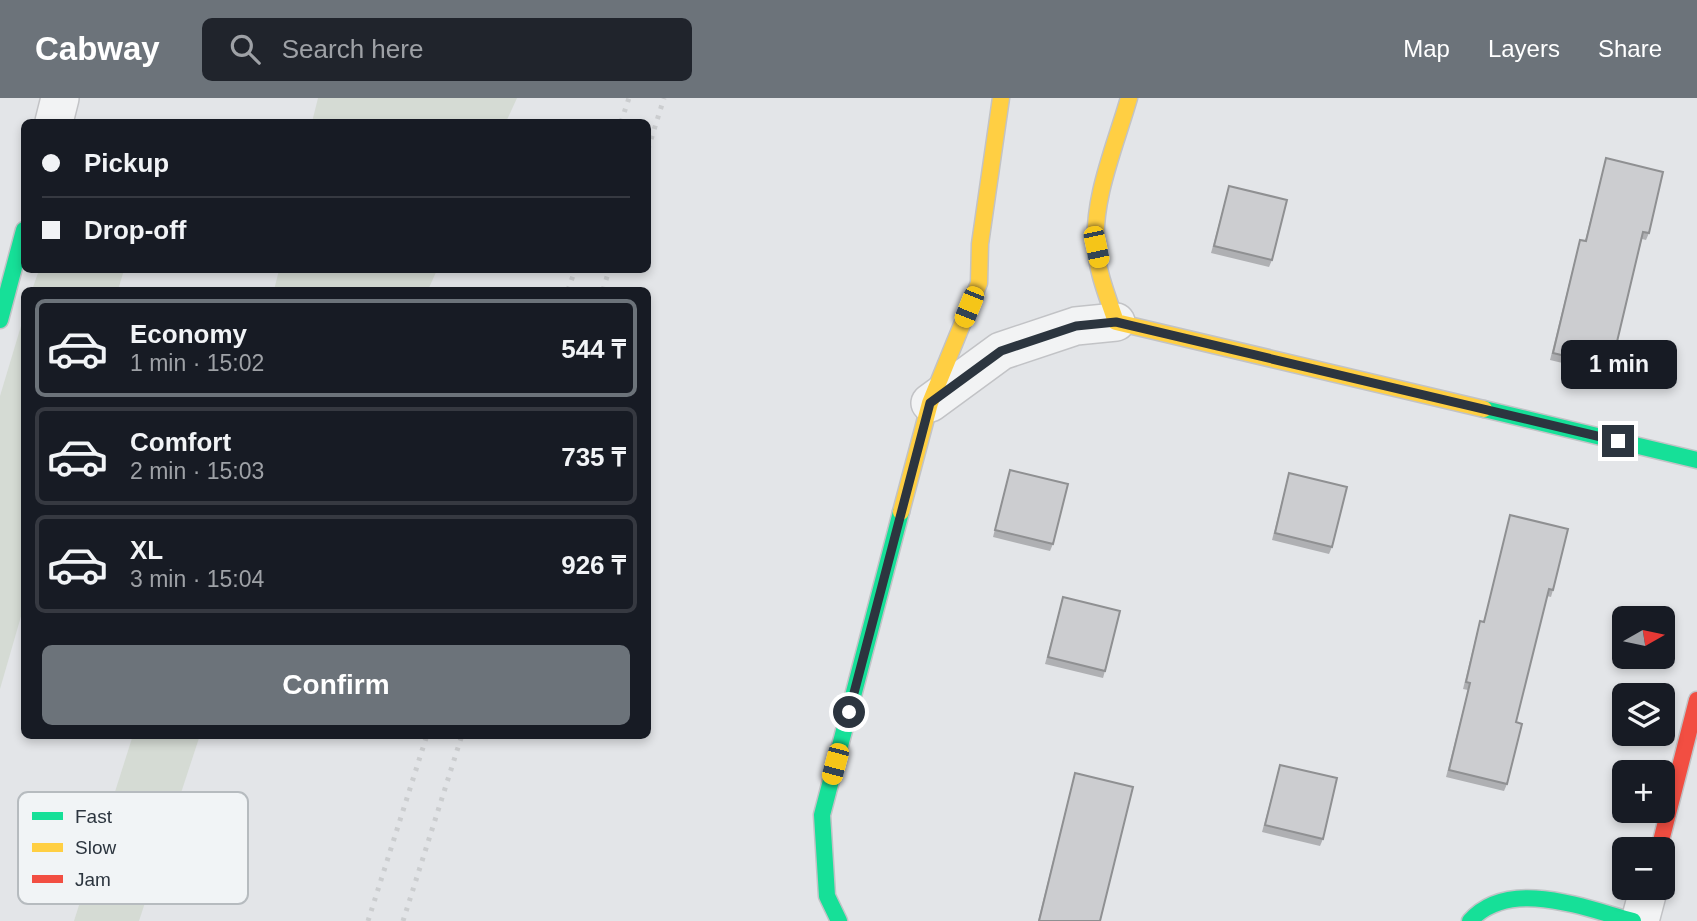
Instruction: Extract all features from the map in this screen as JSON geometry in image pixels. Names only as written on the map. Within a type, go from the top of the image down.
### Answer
[{"type":"street","points":[[55,119],[60,98]]},
{"type":"street","points":[[839,921],[827,895],[822,815],[930,403],[979,283],[979,244],[1001,98]]},
{"type":"street","points":[[1116,322],[1105,289],[1096,247],[1098,221],[1129,98]]},
{"type":"street","points":[[0,320],[21,241]]},
{"type":"street","points":[[930,403],[1001,351],[1076,326],[1116,322],[1697,460]]},
{"type":"street","points":[[1662,837],[1697,700]]},
{"type":"street","points":[[1470,921],[1474,913],[1504,898],[1536,899],[1633,921]]},
{"type":"street","points":[[1640,921],[1646,900]]},
{"type":"shaded area","points":[[318,98],[517,98],[507,119],[313,119]]},
{"type":"shaded area","points":[[38,273],[123,273],[119,287],[33,287]]},
{"type":"shaded area","points":[[278,273],[436,273],[429,287],[275,287]]},
{"type":"shaded area","points":[[21,326],[21,616],[0,689],[0,396]]},
{"type":"shaded area","points":[[132,739],[199,739],[181,792],[115,792]]},
{"type":"shaded area","points":[[79,904],[145,904],[139,921],[74,921]]},
{"type":"building","points":[[1606,158],[1663,172],[1649,233],[1643,232],[1611,367],[1553,353],[1580,240],[1586,241]]},
{"type":"building","points":[[1229,186],[1287,200],[1272,260],[1214,246]]},
{"type":"building","points":[[1010,470],[1068,484],[1053,544],[995,530]]},
{"type":"building","points":[[1289,473],[1347,487],[1332,547],[1275,533]]},
{"type":"building","points":[[1510,515],[1568,529],[1553,590],[1549,589],[1516,722],[1522,724],[1507,784],[1449,770],[1470,683],[1466,682],[1480,621],[1484,622]]},
{"type":"building","points":[[1063,597],[1120,611],[1105,671],[1048,657]]},
{"type":"building","points":[[1280,765],[1337,778],[1323,839],[1265,825]]},
{"type":"building","points":[[1075,773],[1133,787],[1100,921],[1039,921]]},
{"type":"railway","points":[[622,119],[629,98]]},
{"type":"railway","points":[[651,139],[664,98]]},
{"type":"railway","points":[[569,287],[574,273]]},
{"type":"railway","points":[[604,287],[608,273]]},
{"type":"railway","points":[[368,921],[426,739]]},
{"type":"railway","points":[[403,921],[461,739]]},
{"type":"traffic: fast","points":[[0,320],[21,241]]},
{"type":"traffic: fast","points":[[1484,409],[1697,460]]},
{"type":"traffic: fast","points":[[839,921],[827,896],[822,815],[901,512]]},
{"type":"traffic: fast","points":[[1470,921],[1486,908],[1505,901],[1526,898],[1570,904],[1633,921]]},
{"type":"traffic: slow","points":[[901,512],[930,403],[979,283],[980,244],[1001,98]]},
{"type":"traffic: slow","points":[[1129,98],[1101,192],[1096,231],[1099,268],[1116,322],[1484,409]]},
{"type":"traffic: jam","points":[[1662,837],[1697,700]]},
{"type":"route","points":[[849,712],[930,403],[975,368],[1001,351],[1017,345],[1076,326],[1116,322],[1618,441]]}]
